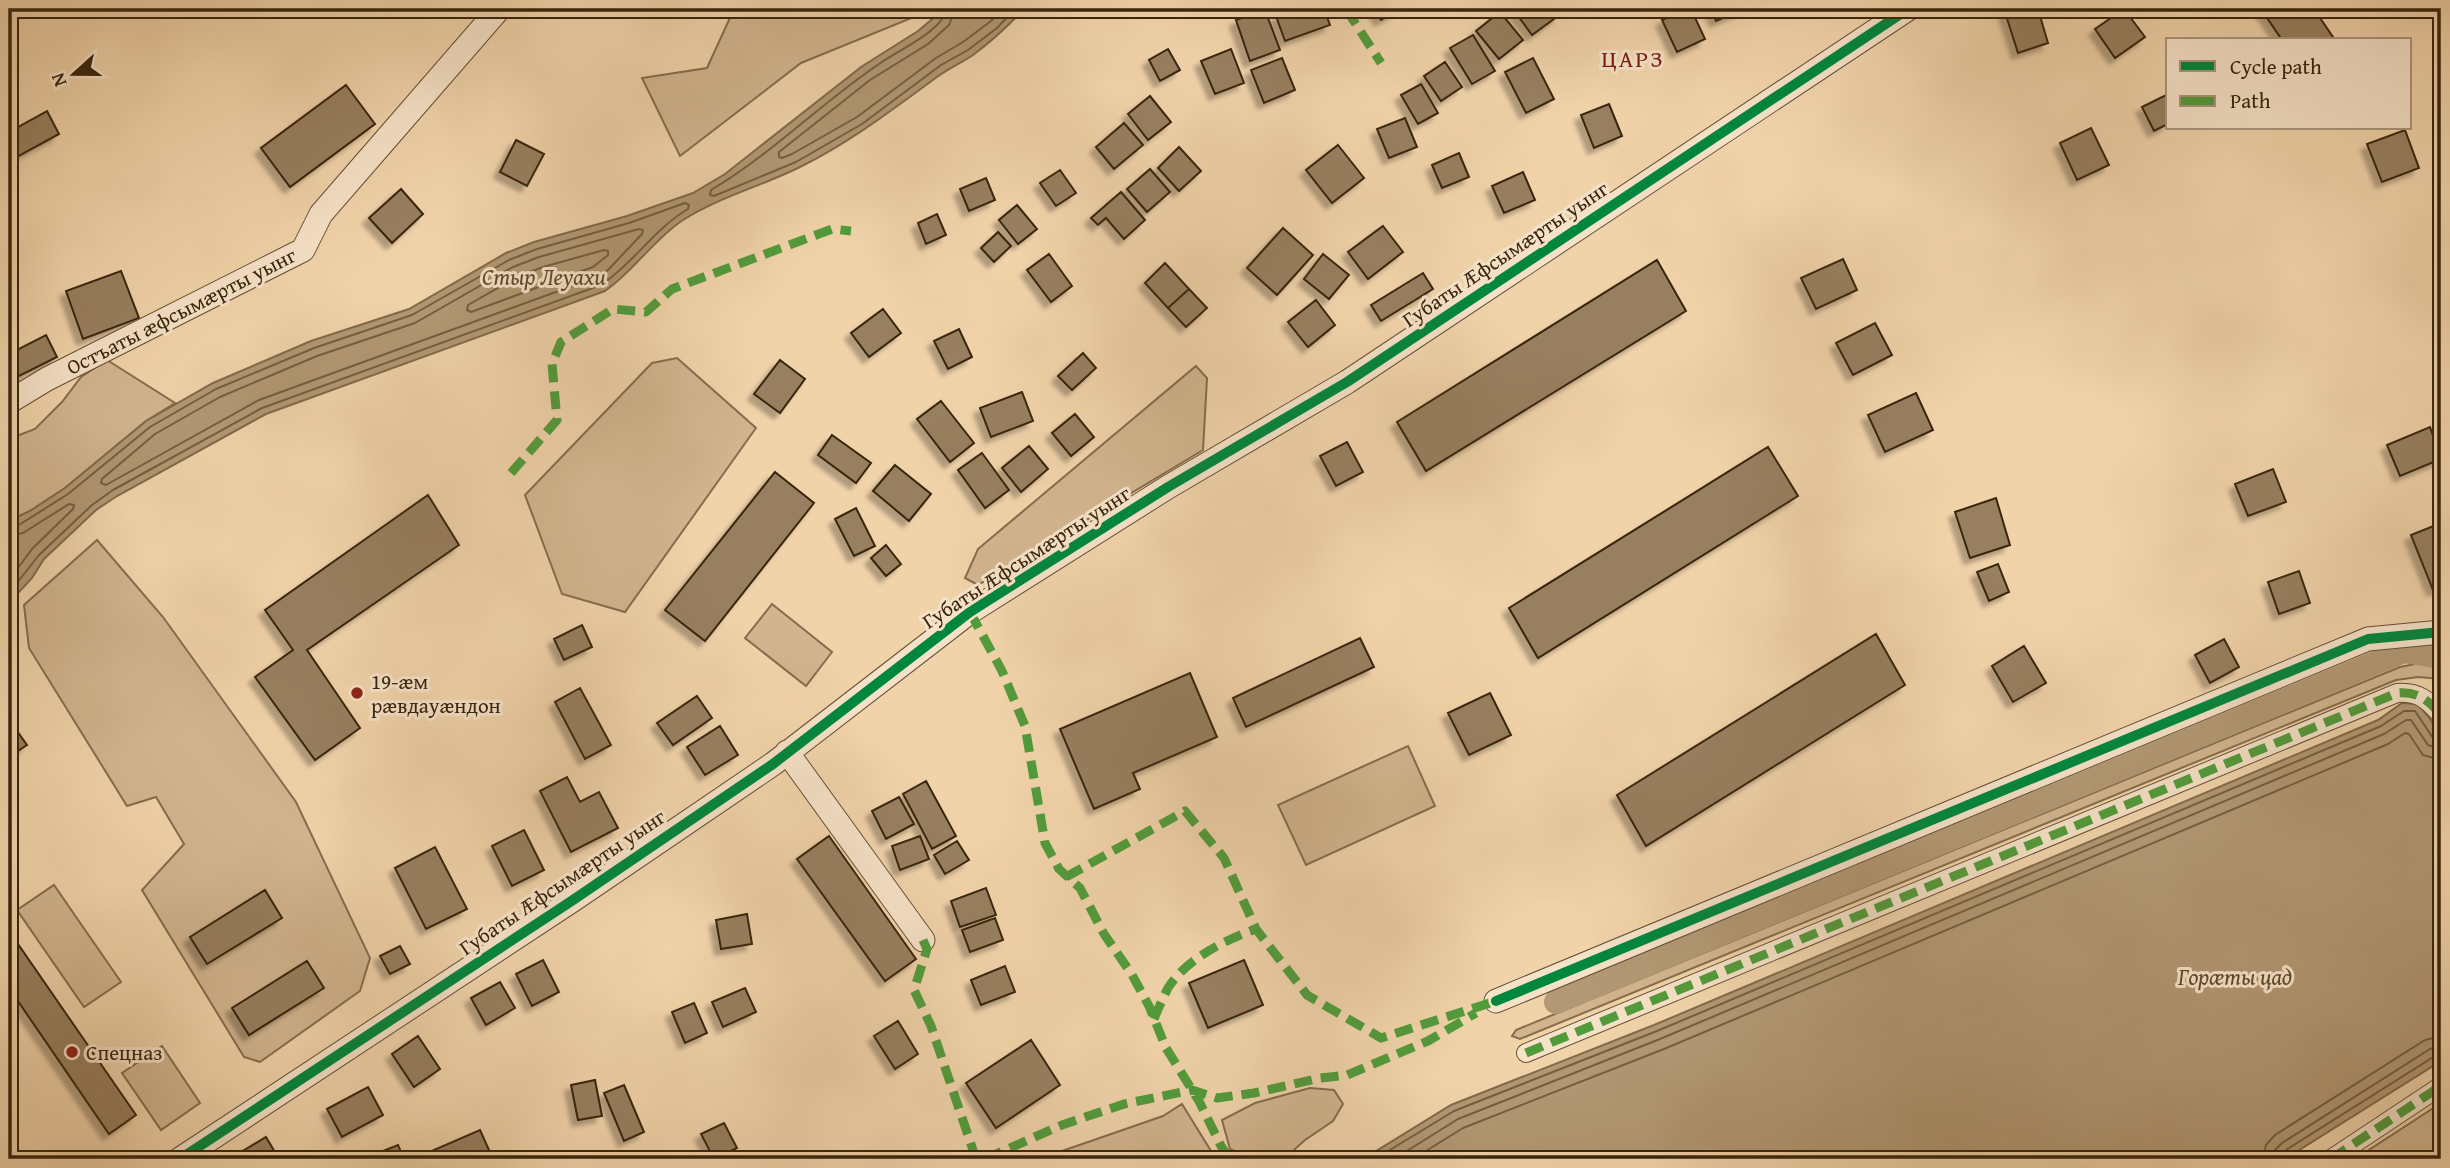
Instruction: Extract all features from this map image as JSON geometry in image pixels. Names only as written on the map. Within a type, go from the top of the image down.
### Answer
[{"type":"street","name":"Остъаты æфсымæрты уынг","points":[[9,402],[47,379],[303,250],[321,214],[499,9]]},
{"type":"street","name":"Губаты Æфсымæрты уынг","points":[[180,1159],[573,900],[787,752],[970,612],[1168,487],[1347,382],[1908,9]]},
{"type":"street","points":[[1496,1001],[2368,639],[2441,632]]},
{"type":"street","points":[[1526,1053],[2397,693],[2410,692],[2427,699],[2441,715]]},
{"type":"street","points":[[787,752],[923,940]]},
{"type":"street","points":[[2331,1159],[2441,1086]]},
{"type":"shaded area","points":[[734,9],[919,9],[914,17],[801,63],[680,156],[642,78],[707,68]]},
{"type":"shaded area","points":[[677,358],[756,428],[625,612],[562,594],[525,495],[652,363]]},
{"type":"shaded area","points":[[107,360],[175,403],[146,421],[65,488],[9,521],[9,439],[35,429],[62,402],[81,377]]},
{"type":"shaded area","points":[[1196,366],[1207,378],[1203,450],[978,585],[965,578],[978,549]]},
{"type":"shaded area","points":[[97,540],[163,617],[296,802],[370,958],[360,991],[260,1062],[244,1057],[142,890],[184,844],[156,797],[127,806],[29,648],[24,605]]},
{"type":"shaded area","points":[[772,604],[832,652],[806,686],[745,638]]},
{"type":"shaded area","points":[[2420,663],[2441,665],[2441,679],[2418,677],[2396,680],[1520,1039],[1512,1036],[1516,1030],[2400,667]]},
{"type":"shaded area","points":[[1408,746],[1435,806],[1306,865],[1278,805]]},
{"type":"shaded area","points":[[54,885],[121,982],[84,1007],[17,910]]},
{"type":"shaded area","points":[[162,1046],[200,1103],[161,1130],[122,1073]]},
{"type":"shaded area","points":[[1310,1088],[1334,1090],[1343,1104],[1333,1121],[1305,1140],[1284,1159],[1253,1159],[1230,1149],[1222,1120],[1255,1103]]},
{"type":"shaded area","points":[[2441,1103],[2441,1159],[2355,1159]]},
{"type":"shaded area","points":[[1182,1104],[1211,1151],[1213,1159],[1039,1159],[1163,1116]]},
{"type":"water","name":"Стыр Леуахи","points":[[941,9],[1024,9],[973,55],[836,147],[800,167],[711,205],[683,220],[605,291],[266,414],[117,496],[96,510],[44,559],[32,578],[9,603],[9,521],[65,488],[146,421],[213,383],[311,341],[409,309],[506,253],[693,193],[725,174],[861,67],[918,31]]},
{"type":"water","name":"Горӕты цад","points":[[2402,703],[2418,704],[2441,739],[2441,1061],[2285,1159],[1353,1159],[1376,1151],[1451,1105],[1654,1025],[2378,720]]},
{"type":"building","points":[[1295,9],[1324,9],[1330,25],[1285,41],[1276,16]]},
{"type":"building","points":[[1374,9],[1399,9],[1381,20]]},
{"type":"building","points":[[1513,9],[1553,9],[1558,16],[1532,35]]},
{"type":"building","points":[[1691,9],[1705,39],[1677,52],[1662,20]]},
{"type":"building","points":[[1711,9],[1744,9],[1716,21]]},
{"type":"building","points":[[2004,9],[2038,9],[2048,43],[2018,53]]},
{"type":"building","points":[[2124,9],[2145,37],[2115,58],[2095,29]]},
{"type":"building","points":[[2261,9],[2314,9],[2334,38],[2281,38]]},
{"type":"building","points":[[1265,10],[1280,50],[1250,61],[1236,20]]},
{"type":"building","points":[[1500,12],[1523,40],[1499,59],[1476,31]]},
{"type":"building","points":[[1473,35],[1495,71],[1472,84],[1450,48]]},
{"type":"building","points":[[1168,49],[1180,70],[1160,81],[1149,60]]},
{"type":"building","points":[[1231,49],[1244,83],[1215,94],[1201,61]]},
{"type":"building","points":[[1282,58],[1295,90],[1264,103],[1251,70]]},
{"type":"building","points":[[1533,58],[1554,99],[1526,113],[1505,72]]},
{"type":"building","points":[[1445,62],[1462,87],[1441,101],[1424,76]]},
{"type":"building","points":[[1421,84],[1438,113],[1418,124],[1401,95]]},
{"type":"building","points":[[346,85],[375,124],[290,187],[261,148]]},
{"type":"building","points":[[2166,95],[2166,125],[2154,131],[2142,107]]},
{"type":"building","points":[[1150,96],[1171,122],[1148,140],[1128,114]]},
{"type":"building","points":[[1609,104],[1622,136],[1594,148],[1581,115]]},
{"type":"building","points":[[47,111],[59,134],[17,157],[9,143],[9,132]]},
{"type":"building","points":[[1405,118],[1417,147],[1389,158],[1377,129]]},
{"type":"building","points":[[1124,123],[1143,145],[1114,169],[1096,147]]},
{"type":"building","points":[[2091,128],[2109,165],[2077,180],[2060,143]]},
{"type":"building","points":[[2405,130],[2419,168],[2382,182],[2367,144]]},
{"type":"building","points":[[516,140],[544,154],[527,186],[500,172]]},
{"type":"building","points":[[1338,145],[1364,178],[1332,203],[1306,170]]},
{"type":"building","points":[[1179,147],[1201,171],[1179,191],[1158,168]]},
{"type":"building","points":[[1459,153],[1469,177],[1442,188],[1432,165]]},
{"type":"building","points":[[1150,169],[1170,192],[1147,212],[1127,189]]},
{"type":"building","points":[[1060,170],[1076,193],[1056,206],[1040,183]]},
{"type":"building","points":[[1523,172],[1535,200],[1504,213],[1492,186]]},
{"type":"building","points":[[986,178],[995,200],[969,211],[960,189]]},
{"type":"building","points":[[401,189],[423,214],[392,243],[369,218]]},
{"type":"building","points":[[1121,192],[1145,220],[1124,239],[1106,218],[1098,225],[1091,218]]},
{"type":"building","points":[[1017,205],[1037,229],[1018,244],[999,220]]},
{"type":"building","points":[[937,214],[946,235],[926,244],[918,223]]},
{"type":"building","points":[[1383,226],[1403,252],[1368,279],[1348,252]]},
{"type":"building","points":[[1283,228],[1313,255],[1277,295],[1247,268]]},
{"type":"building","points":[[998,232],[1011,246],[994,262],[981,248]]},
{"type":"building","points":[[1049,254],[1072,286],[1051,302],[1027,270]]},
{"type":"building","points":[[1323,254],[1349,275],[1329,299],[1304,279]]},
{"type":"building","points":[[1843,259],[1857,290],[1816,309],[1801,278]]},
{"type":"building","points":[[1657,260],[1686,311],[1426,471],[1397,422]]},
{"type":"building","points":[[1165,263],[1189,289],[1168,308],[1145,283]]},
{"type":"building","points":[[121,271],[139,318],[83,339],[66,291]]},
{"type":"building","points":[[1423,273],[1433,289],[1381,321],[1371,305]]},
{"type":"building","points":[[1189,289],[1207,308],[1186,327],[1168,308]]},
{"type":"building","points":[[1316,300],[1335,325],[1308,347],[1288,322]]},
{"type":"building","points":[[883,309],[901,333],[869,357],[851,333]]},
{"type":"building","points":[[1875,323],[1892,355],[1853,375],[1836,343]]},
{"type":"building","points":[[959,329],[972,357],[948,369],[934,341]]},
{"type":"building","points":[[46,335],[57,357],[9,381],[9,354]]},
{"type":"building","points":[[1083,353],[1096,368],[1072,390],[1058,376]]},
{"type":"building","points":[[780,360],[805,379],[780,413],[754,394]]},
{"type":"building","points":[[1022,392],[1033,421],[991,437],[980,408]]},
{"type":"building","points":[[1916,393],[1933,430],[1885,452],[1868,415]]},
{"type":"building","points":[[941,401],[974,443],[950,462],[917,419]]},
{"type":"building","points":[[1075,414],[1094,437],[1071,456],[1052,433]]},
{"type":"building","points":[[2430,427],[2441,459],[2400,476],[2387,445]]},
{"type":"building","points":[[832,435],[871,463],[856,483],[818,455]]},
{"type":"building","points":[[1347,442],[1363,472],[1336,486],[1320,456]]},
{"type":"building","points":[[1029,446],[1048,469],[1021,492],[1002,468]]},
{"type":"building","points":[[1768,447],[1798,496],[1538,658],[1509,608]]},
{"type":"building","points":[[982,453],[1009,490],[985,508],[958,470]]},
{"type":"building","points":[[895,465],[931,494],[909,521],[873,491]]},
{"type":"building","points":[[2273,469],[2286,502],[2248,516],[2235,484]]},
{"type":"building","points":[[775,472],[814,503],[705,641],[665,610]]},
{"type":"building","points":[[428,495],[459,545],[307,650],[360,728],[315,760],[255,677],[293,650],[265,610]]},
{"type":"building","points":[[1996,498],[2010,545],[1970,558],[1955,512]]},
{"type":"building","points":[[856,508],[875,546],[854,556],[835,519]]},
{"type":"building","points":[[2441,523],[2441,587],[2433,590],[2411,535]]},
{"type":"building","points":[[886,545],[901,564],[886,576],[871,558]]},
{"type":"building","points":[[1998,564],[2009,592],[1989,601],[1977,572]]},
{"type":"building","points":[[2299,571],[2310,603],[2279,614],[2268,582]]},
{"type":"building","points":[[582,625],[592,647],[564,660],[554,639]]},
{"type":"building","points":[[1876,634],[1905,685],[1646,846],[1617,795]]},
{"type":"building","points":[[1360,638],[1374,667],[1246,727],[1233,698]]},
{"type":"building","points":[[2224,639],[2239,667],[2210,683],[2195,655]]},
{"type":"building","points":[[2024,646],[2046,683],[2013,702],[1992,666]]},
{"type":"building","points":[[1190,673],[1217,737],[1133,773],[1140,789],[1094,809],[1060,729]]},
{"type":"building","points":[[580,688],[611,745],[585,759],[555,702]]},
{"type":"building","points":[[1490,693],[1511,735],[1469,755],[1448,713]]},
{"type":"building","points":[[697,696],[712,718],[673,745],[657,723]]},
{"type":"building","points":[[9,722],[27,745],[9,757]]},
{"type":"building","points":[[720,726],[738,755],[705,775],[687,747]]},
{"type":"building","points":[[567,777],[580,802],[599,792],[618,828],[571,852],[540,791]]},
{"type":"building","points":[[926,781],[956,836],[932,849],[903,794]]},
{"type":"building","points":[[899,797],[914,824],[886,839],[872,811]]},
{"type":"building","points":[[524,830],[544,870],[512,886],[492,846]]},
{"type":"building","points":[[829,836],[916,959],[885,981],[797,859]]},
{"type":"building","points":[[920,836],[929,859],[900,870],[892,846]]},
{"type":"building","points":[[957,841],[969,860],[945,874],[934,855]]},
{"type":"building","points":[[435,847],[467,909],[426,929],[395,868]]},
{"type":"building","points":[[986,888],[996,915],[960,927],[951,901]]},
{"type":"building","points":[[265,890],[282,918],[207,964],[190,937]]},
{"type":"building","points":[[747,914],[752,944],[721,949],[716,920]]},
{"type":"building","points":[[995,918],[1003,940],[970,952],[962,930]]},
{"type":"building","name":"Спецназ","points":[[18,944],[136,1115],[109,1134],[9,988],[9,950]]},
{"type":"building","points":[[400,946],[410,964],[390,974],[380,956]]},
{"type":"building","points":[[543,960],[559,992],[532,1006],[516,974]]},
{"type":"building","points":[[1244,960],[1263,1005],[1208,1028],[1189,983]]},
{"type":"building","points":[[307,961],[324,988],[249,1035],[232,1008]]},
{"type":"building","points":[[1005,966],[1015,992],[981,1005],[971,980]]},
{"type":"building","points":[[500,982],[515,1008],[486,1025],[471,998]]},
{"type":"building","points":[[745,988],[756,1012],[723,1027],[712,1002]]},
{"type":"building","points":[[694,1003],[707,1033],[685,1043],[672,1012]]},
{"type":"building","points":[[898,1021],[918,1054],[895,1069],[874,1036]]},
{"type":"building","points":[[418,1036],[440,1069],[414,1087],[392,1054]]},
{"type":"building","points":[[1031,1040],[1060,1085],[996,1128],[966,1083]]},
{"type":"building","points":[[595,1080],[602,1116],[578,1120],[571,1085]]},
{"type":"building","points":[[624,1085],[644,1132],[624,1141],[604,1093]]},
{"type":"building","points":[[368,1087],[383,1115],[342,1137],[327,1109]]},
{"type":"building","points":[[724,1123],[737,1148],[714,1159],[701,1134]]},
{"type":"building","points":[[480,1130],[493,1159],[429,1159],[427,1153]]},
{"type":"building","points":[[266,1137],[279,1159],[245,1159],[241,1152]]},
{"type":"building","points":[[398,1145],[404,1159],[371,1159],[370,1156]]},
{"type":"waterway","points":[[1556,1002],[2404,651],[2441,657]]},
{"type":"marked path","points":[[1346,9],[1381,63]]},
{"type":"marked path","points":[[511,473],[557,420],[552,364],[561,342],[613,309],[646,312],[672,289],[832,229],[851,231]]},
{"type":"marked path","points":[[970,612],[1002,671],[1025,726],[1045,843],[1059,869],[1080,888],[1104,934],[1131,973],[1149,1006],[1166,1048],[1199,1101],[1230,1159]]},
{"type":"marked path","points":[[1526,1053],[2397,693],[2411,693],[2422,698],[2441,715]]},
{"type":"marked path","points":[[1066,877],[1185,811],[1224,858],[1256,929],[1307,995],[1381,1038],[1496,1001]]},
{"type":"marked path","points":[[1154,1019],[1168,988],[1185,968],[1219,945],[1256,929]]},
{"type":"marked path","points":[[923,940],[927,949],[914,990],[931,1026],[976,1159]]},
{"type":"marked path","points":[[985,1159],[1062,1125],[1124,1104],[1192,1090],[1217,1098],[1347,1075],[1428,1041],[1476,1013]]},
{"type":"marked path","points":[[2331,1159],[2441,1086]]},
{"type":"cycle path","points":[[180,1159],[573,900],[773,764],[970,612],[1168,487],[1347,382],[1908,9]]},
{"type":"cycle path","points":[[1496,1001],[2368,639],[2441,632]]},
{"type":"place","name":"19-æм рӕвдауӕндон","points":[[357,693]]},
{"type":"place","name":"Спецназ","points":[[72,1052]]},
{"type":"district","name":"ЦАРЗ","points":[[1633,58]]}]
